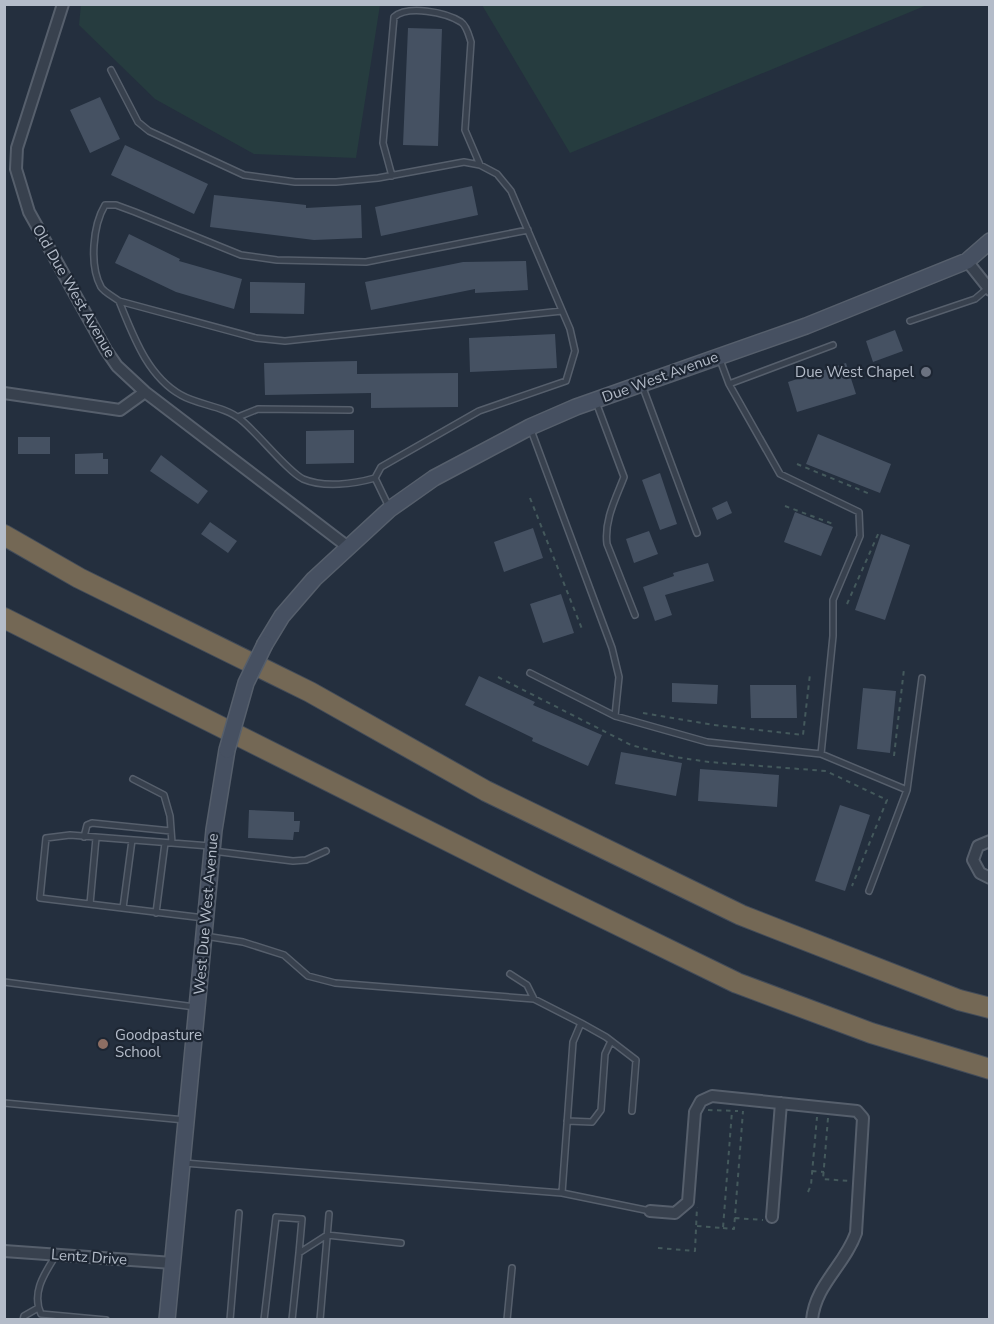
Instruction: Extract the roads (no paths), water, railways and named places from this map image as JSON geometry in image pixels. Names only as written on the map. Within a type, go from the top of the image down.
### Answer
[{"type":"highway","points":[[4,535],[79,578],[310,692],[486,791],[720,905],[959,1000],[990,1008]]},
{"type":"highway","points":[[4,618],[493,864],[737,983],[871,1033],[990,1069]]},
{"type":"main road","name":"Due West Avenue","points":[[348,547],[390,509],[434,478],[530,428],[641,383],[806,326],[967,261],[990,241]]},
{"type":"main road","name":"West Due West Avenue","points":[[167,1320],[212,849],[226,750],[246,684],[265,644],[282,616],[309,583],[348,547]]},
{"type":"street","name":"Old Due West Avenue","points":[[63,4],[17,148],[16,169],[29,212],[117,366],[145,392],[348,547]]},
{"type":"street","points":[[967,261],[989,289]]},
{"type":"street","points":[[4,393],[120,410],[145,392]]},
{"type":"street","points":[[990,840],[978,846],[973,860],[980,873],[990,878]]},
{"type":"street","points":[[650,1211],[675,1213],[688,1202],[695,1112],[702,1101],[712,1096],[856,1111],[863,1118],[856,1233],[850,1249],[818,1292],[812,1320]]},
{"type":"street","points":[[768,1213],[781,1103]]},
{"type":"street","name":"Lentz Drive","points":[[4,1251],[173,1263]]},
{"type":"lane","points":[[392,176],[383,143],[394,17],[402,10],[416,9],[461,22],[467,30],[471,42],[465,130],[480,165]]},
{"type":"lane","points":[[111,70],[138,122],[149,131],[244,175],[295,182],[392,176],[464,162],[480,165],[497,174],[511,191],[562,311],[575,351],[566,381],[479,411],[381,467],[375,478],[360,483],[338,484],[302,478],[238,417],[181,395],[158,378],[135,340],[119,301]]},
{"type":"lane","points":[[528,230],[366,262],[277,260],[240,255],[135,212],[116,205],[105,205],[99,215],[95,231],[96,267],[102,288],[119,301],[256,338],[285,341],[562,311]]},
{"type":"lane","points":[[910,321],[975,299],[989,289]]},
{"type":"lane","points":[[729,384],[833,345]]},
{"type":"lane","points":[[718,356],[729,384],[780,474],[859,512],[860,536],[833,600],[821,754]]},
{"type":"lane","points":[[641,383],[696,533]]},
{"type":"lane","points":[[596,400],[624,477],[605,532],[607,544],[635,615]]},
{"type":"lane","points":[[238,417],[258,409],[350,410]]},
{"type":"lane","points":[[530,428],[612,648],[620,677],[615,716]]},
{"type":"lane","points":[[375,478],[390,509]]},
{"type":"lane","points":[[530,673],[615,716],[706,742],[821,754],[907,790]]},
{"type":"lane","points":[[869,891],[907,790],[922,678]]},
{"type":"lane","points":[[134,779],[165,795],[172,843]]},
{"type":"lane","points":[[84,837],[87,825],[92,823],[171,831]]},
{"type":"lane","points":[[205,919],[40,898],[46,838],[84,837],[172,843],[293,861],[306,860],[326,851]]},
{"type":"lane","points":[[90,904],[96,838]]},
{"type":"lane","points":[[123,908],[132,840]]},
{"type":"lane","points":[[156,913],[165,843]]},
{"type":"lane","points":[[204,936],[243,942],[284,956],[308,976],[335,983],[534,999],[581,1023],[611,1041],[636,1060],[632,1111]]},
{"type":"lane","points":[[510,974],[527,985],[534,999]]},
{"type":"lane","points":[[4,982],[197,1007]]},
{"type":"lane","points":[[562,1193],[573,1042],[581,1023]]},
{"type":"lane","points":[[567,1121],[592,1122],[602,1110],[605,1054],[611,1041]]},
{"type":"lane","points":[[4,1103],[186,1120]]},
{"type":"lane","points":[[182,1163],[562,1193],[650,1211]]},
{"type":"lane","points":[[230,1320],[238,1213]]},
{"type":"lane","points":[[320,1320],[329,1214]]},
{"type":"lane","points":[[264,1320],[276,1217],[302,1219],[292,1320]]},
{"type":"lane","points":[[299,1253],[327,1235],[400,1243]]},
{"type":"lane","points":[[56,1255],[40,1280],[38,1308],[41,1314],[106,1320]]},
{"type":"lane","points":[[507,1320],[512,1268]]},
{"type":"lane","points":[[23,1320],[24,1316],[38,1308]]},
{"type":"place","name":"Due West Chapel","points":[[926,372]]},
{"type":"place","name":"Goodpasture School","points":[[103,1044]]}]
